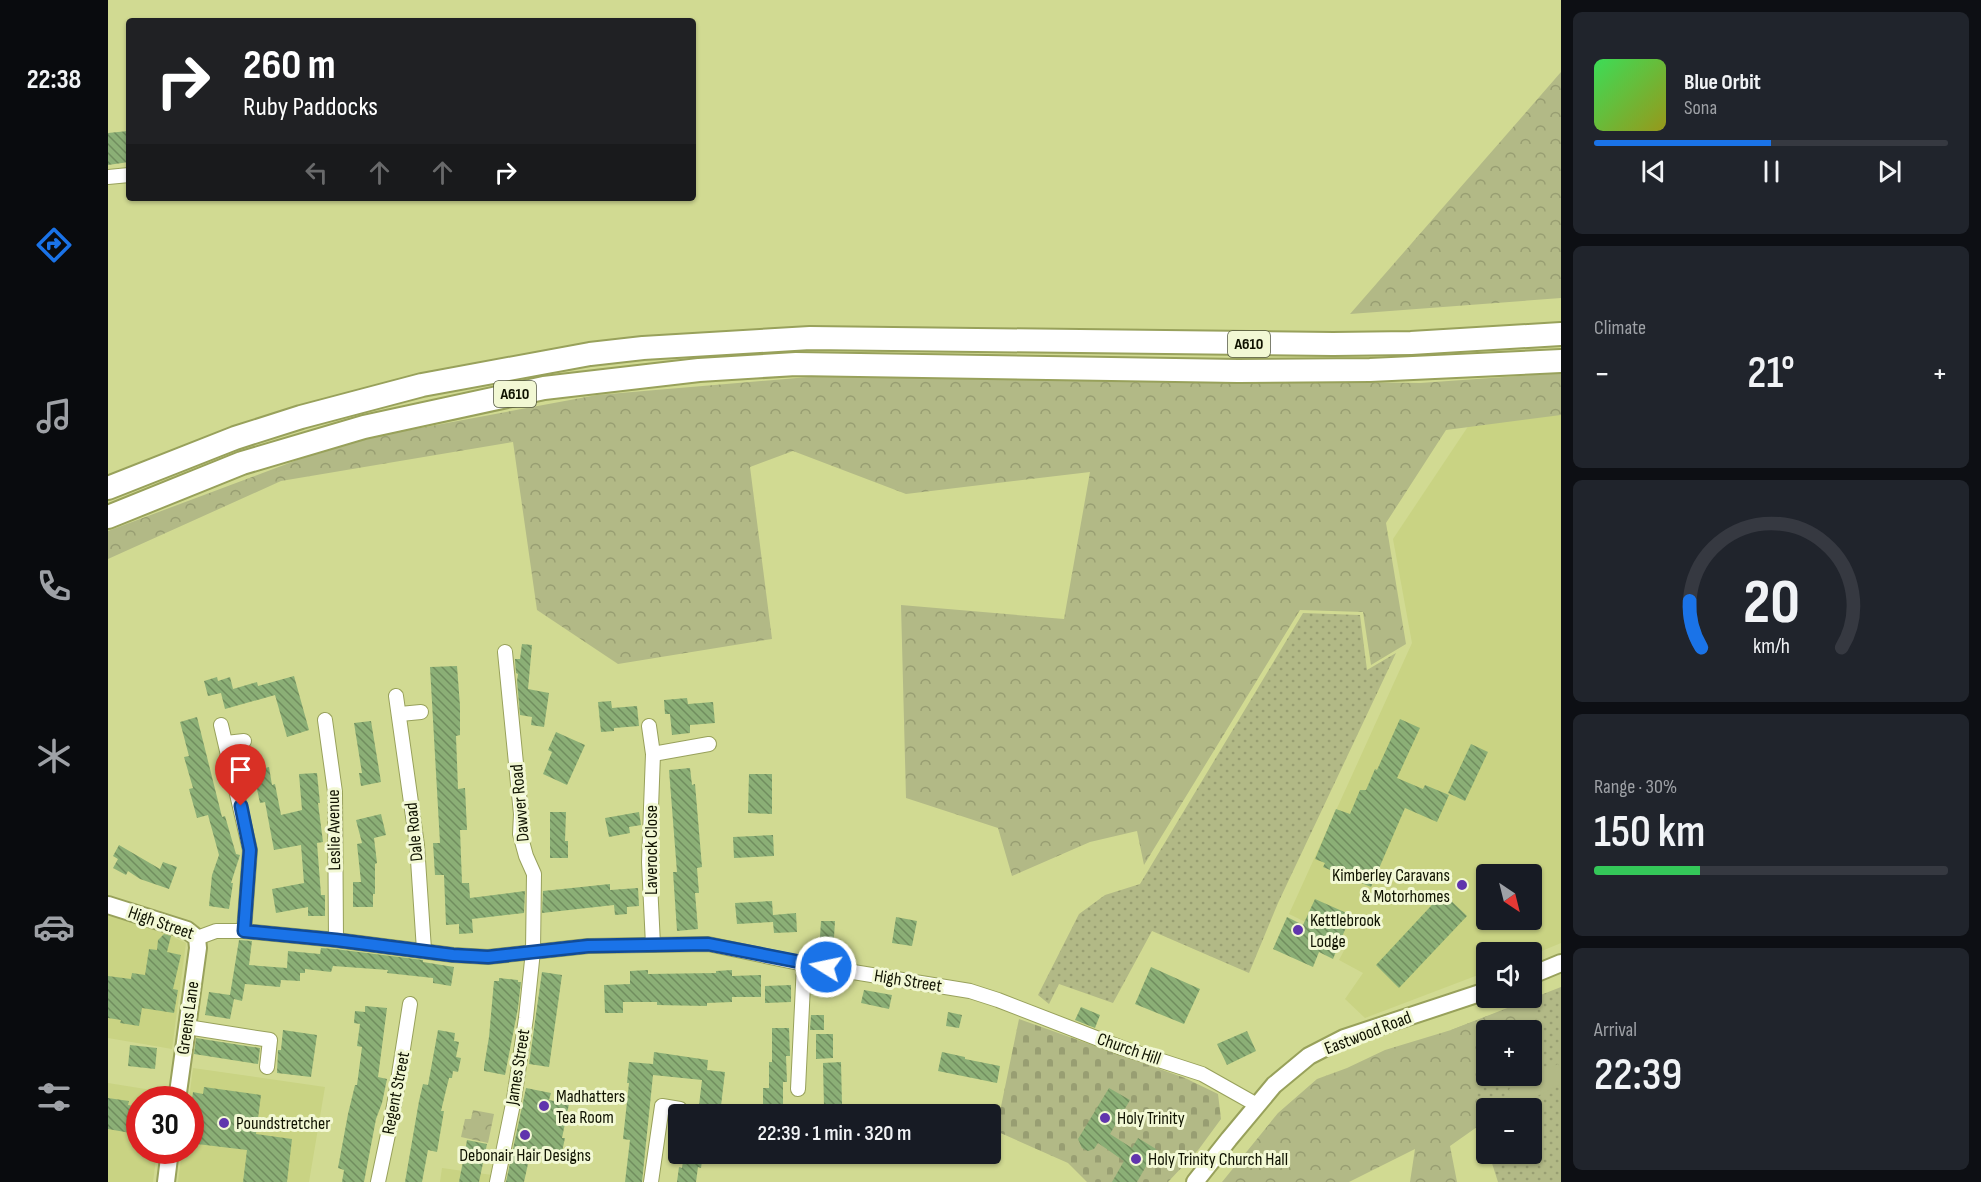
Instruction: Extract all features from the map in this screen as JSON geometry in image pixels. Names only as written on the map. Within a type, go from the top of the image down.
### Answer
[{"type":"highway","name":"A610","points":[[108,488],[235,438],[422,385],[590,354],[633,349],[810,338],[1333,344],[1411,343],[1561,334]]},
{"type":"highway","name":"A610","points":[[108,517],[242,463],[364,427],[544,388],[688,371],[796,364],[1238,371],[1370,370],[1561,361]]},
{"type":"street","points":[[108,177],[126,175]]},
{"type":"street","name":"Dawver Road","points":[[505,652],[520,834],[534,874],[533,951]]},
{"type":"street","name":"Dale Road","points":[[396,696],[417,845],[424,950]]},
{"type":"street","points":[[400,714],[420,712]]},
{"type":"street","name":"Leslie Avenue","points":[[325,720],[334,792],[336,940]]},
{"type":"street","points":[[222,725],[250,850],[244,931]]},
{"type":"street","name":"Laverock Close","points":[[649,726],[653,754],[649,861],[653,945]]},
{"type":"street","points":[[226,743],[244,741]]},
{"type":"street","points":[[653,754],[709,744]]},
{"type":"street","name":"High Street","points":[[108,905],[187,930],[196,938],[216,931],[244,931],[453,955],[488,957],[588,946],[708,944],[804,964],[929,983],[970,991],[998,1000]]},
{"type":"street","name":"Greens Lane","points":[[179,1086],[198,948],[196,938]]},
{"type":"street","name":"James Street","points":[[497,1182],[514,1099],[533,951]]},
{"type":"street","points":[[1542,971],[1561,963]]},
{"type":"street","points":[[798,1089],[804,964]]},
{"type":"street","name":"Eastwood Road","points":[[1195,1182],[1274,1085],[1298,1064],[1344,1038],[1476,994]]},
{"type":"street","name":"Church Hill","points":[[998,1000],[1122,1048],[1202,1074],[1257,1105]]},
{"type":"street","name":"Regent Street","points":[[378,1182],[394,1106],[410,1004]]},
{"type":"street","points":[[187,1028],[270,1040],[267,1067]]},
{"type":"street","points":[[651,1182],[662,1106],[668,1107]]},
{"type":"street","points":[[166,1182],[168,1164]]},
{"type":"shaded area","points":[[1561,411],[1561,943],[1542,951],[1542,942],[1476,942],[1476,976],[1365,1018],[1345,999],[1363,973],[1339,960],[1348,943],[1289,914],[1412,643],[1393,539],[1475,416]]},
{"type":"shaded area","points":[[108,915],[145,924],[186,943],[172,1049],[108,1038]]},
{"type":"shaded area","points":[[193,1068],[325,1087],[309,1182],[178,1182],[180,1164],[204,1164],[204,1086],[191,1086]]},
{"type":"shaded area","points":[[108,1083],[127,1086],[126,1164],[155,1164],[153,1182],[108,1182]]},
{"type":"shaded area","points":[[442,1168],[492,1175],[491,1182],[440,1182]]},
{"type":"green space","points":[[1561,72],[1561,298],[1350,314]]},
{"type":"green space","points":[[1561,373],[1561,415],[1446,430],[1386,523],[1406,644],[1371,665],[1363,612],[1300,610],[1144,865],[1137,831],[1090,842],[1012,876],[998,828],[906,798],[901,605],[1064,619],[1090,472],[906,494],[793,451],[750,467],[772,639],[618,664],[537,610],[513,442],[281,481],[108,559],[108,531],[345,442],[597,395],[843,374],[1420,383]]},
{"type":"green space","points":[[1303,613],[1360,615],[1367,670],[1396,653],[1278,903],[1249,973],[1152,931],[1113,1003],[1059,984],[1049,1004],[1038,995],[1079,914],[1105,895],[1140,884]]},
{"type":"green space","points":[[1561,987],[1561,1182],[1498,1182],[1492,1164],[1542,1164],[1542,1098],[1476,1098],[1476,1112],[1451,1030],[1476,1020],[1476,1086],[1542,1086],[1542,1020],[1477,1020],[1507,1008],[1542,1008],[1542,994]]},
{"type":"green space","points":[[1509,1008],[1534,1008],[1536,1020],[1477,1020]]},
{"type":"green space","points":[[1019,1019],[1185,1078],[1218,1094],[1221,1119],[1199,1149],[1168,1182],[1087,1182],[1068,1163],[1001,1133],[1001,1107]]},
{"type":"green space","points":[[1476,1021],[1476,1086],[1480,1086],[1476,1098],[1476,1128],[1450,1146],[1457,1182],[1410,1182],[1415,1149],[1349,1182],[1222,1182],[1278,1113],[1317,1079],[1385,1050]]},
{"type":"green space","points":[[1558,1064],[1561,1069],[1561,1084],[1534,1098],[1514,1098],[1509,1089],[1515,1086],[1542,1086],[1542,1072]]},
{"type":"green space","points":[[473,1110],[494,1114],[488,1143],[461,1137],[465,1119],[471,1119]]},
{"type":"building","points":[[126,131],[126,162],[108,165],[108,133]]},
{"type":"building","points":[[522,644],[532,645],[528,689],[549,693],[544,727],[531,725],[532,717],[520,715],[515,659],[520,659]]},
{"type":"building","points":[[457,666],[460,706],[460,735],[456,736],[458,789],[465,788],[467,830],[460,830],[462,883],[469,883],[470,898],[525,891],[524,913],[472,919],[473,933],[459,934],[459,924],[446,925],[444,875],[435,875],[433,843],[440,843],[430,667]]},
{"type":"building","points":[[294,676],[309,730],[287,737],[275,695],[225,709],[221,693],[208,696],[204,681],[217,677],[218,681],[230,677],[233,689],[257,682],[258,686]]},
{"type":"building","points":[[687,698],[688,704],[713,702],[715,723],[690,725],[690,733],[672,735],[670,714],[665,714],[664,700]]},
{"type":"building","points":[[611,701],[612,708],[637,706],[639,726],[614,728],[614,731],[601,732],[598,702]]},
{"type":"building","points":[[197,717],[222,817],[225,816],[236,854],[240,855],[231,883],[233,883],[229,909],[209,906],[212,875],[219,855],[208,815],[197,818],[189,789],[193,788],[184,757],[189,756],[180,722]]},
{"type":"building","points":[[1400,719],[1420,728],[1397,778],[1423,789],[1425,785],[1449,795],[1437,822],[1405,808],[1371,887],[1323,867],[1325,863],[1315,859],[1336,809],[1350,814],[1360,790],[1366,790],[1375,769],[1377,770]]},
{"type":"building","points":[[371,721],[381,782],[361,786],[359,773],[362,773],[354,723]]},
{"type":"building","points":[[556,732],[585,745],[567,785],[543,774],[552,752],[548,750]]},
{"type":"building","points":[[1471,744],[1488,752],[1465,801],[1448,793]]},
{"type":"building","points":[[269,767],[281,815],[302,810],[299,774],[317,773],[323,842],[317,843],[321,895],[325,895],[325,916],[308,916],[308,907],[276,913],[272,889],[304,883],[301,845],[274,850],[265,802],[260,803],[253,771]]},
{"type":"building","points":[[690,768],[692,785],[695,784],[702,867],[697,868],[699,893],[695,893],[698,929],[677,931],[673,872],[677,872],[669,770]]},
{"type":"building","points":[[749,774],[772,774],[772,814],[748,813]]},
{"type":"building","points":[[550,812],[566,812],[565,841],[568,841],[568,858],[550,858]]},
{"type":"building","points":[[639,812],[641,825],[629,827],[630,833],[609,837],[605,818]]},
{"type":"building","points":[[381,814],[386,835],[374,838],[377,863],[375,864],[373,907],[353,907],[353,882],[361,882],[357,844],[362,843],[356,820]]},
{"type":"building","points":[[773,835],[774,856],[734,858],[733,837]]},
{"type":"building","points":[[119,845],[160,869],[163,862],[177,867],[169,889],[140,879],[128,871],[126,875],[113,868],[118,859],[113,856]]},
{"type":"building","points":[[610,884],[610,890],[638,888],[639,906],[627,907],[627,914],[615,915],[614,905],[542,913],[543,891]]},
{"type":"building","points":[[1443,893],[1467,916],[1399,988],[1376,965]]},
{"type":"building","name":"Kettlebrook Lodge","points":[[1315,899],[1351,915],[1333,959],[1319,952],[1313,967],[1273,949],[1287,917],[1303,925]]},
{"type":"building","points":[[772,901],[773,915],[796,913],[797,932],[774,933],[773,922],[737,924],[735,903]]},
{"type":"building","points":[[896,917],[917,921],[912,946],[892,943]]},
{"type":"building","points":[[821,921],[835,921],[833,953],[819,953]]},
{"type":"building","points":[[164,934],[171,936],[167,952],[181,955],[173,989],[178,990],[174,1013],[142,1008],[139,1026],[120,1023],[121,1020],[108,1018],[108,976],[131,979],[132,973],[145,975],[149,949],[157,950],[158,940]]},
{"type":"building","points":[[239,940],[252,941],[249,965],[287,968],[288,951],[320,954],[321,948],[335,949],[423,960],[423,962],[454,967],[451,986],[433,983],[433,978],[387,973],[388,970],[333,966],[331,972],[305,969],[305,973],[300,973],[300,981],[281,980],[280,987],[245,984],[242,1001],[234,999],[230,1019],[205,1015],[209,992],[230,995]]},
{"type":"building","points":[[1151,967],[1200,989],[1184,1024],[1135,1004]]},
{"type":"building","points":[[648,970],[648,974],[716,973],[716,971],[732,970],[732,976],[761,975],[761,997],[732,997],[732,1002],[707,1003],[707,1006],[623,1002],[623,1013],[605,1013],[604,985],[630,984],[630,971]]},
{"type":"building","points":[[542,972],[562,975],[549,1067],[529,1064]]},
{"type":"building","points":[[499,978],[521,982],[505,1075],[484,1071],[494,981],[499,981]]},
{"type":"building","points":[[791,985],[791,1002],[765,1003],[765,986]]},
{"type":"building","points":[[864,990],[892,995],[889,1009],[861,1003]]},
{"type":"building","points":[[365,1006],[387,1008],[378,1077],[387,1079],[376,1119],[364,1182],[342,1182],[344,1170],[338,1168],[348,1114],[355,1085],[357,1085],[362,1047],[357,1046],[360,1024],[354,1023],[355,1011],[365,1012]]},
{"type":"building","points":[[1081,1007],[1100,1015],[1095,1028],[1075,1020]]},
{"type":"building","points":[[948,1012],[962,1015],[959,1028],[946,1026]]},
{"type":"building","points":[[811,1015],[824,1015],[824,1030],[810,1030]]},
{"type":"building","points":[[772,1028],[789,1028],[790,1056],[786,1056],[787,1082],[783,1082],[783,1104],[763,1104],[763,1088],[769,1088],[769,1062],[772,1062]]},
{"type":"building","points":[[283,1030],[317,1035],[311,1077],[277,1073],[278,1050],[281,1050]]},
{"type":"building","points":[[438,1030],[455,1033],[454,1041],[459,1042],[456,1057],[461,1058],[458,1072],[453,1071],[452,1078],[449,1078],[441,1111],[444,1111],[437,1152],[428,1150],[422,1182],[405,1182],[419,1101],[423,1084],[428,1085]]},
{"type":"building","points":[[1247,1031],[1256,1051],[1227,1065],[1217,1044]]},
{"type":"building","points":[[816,1034],[833,1034],[833,1058],[816,1059]]},
{"type":"building","points":[[196,1038],[260,1048],[258,1064],[194,1054]]},
{"type":"building","points":[[130,1045],[157,1048],[155,1069],[128,1066]]},
{"type":"building","points":[[654,1052],[708,1060],[707,1070],[725,1072],[721,1104],[699,1104],[702,1080],[653,1075],[642,1182],[625,1182],[630,1140],[623,1139],[629,1062],[653,1064]]},
{"type":"building","points":[[942,1052],[1000,1066],[997,1083],[938,1071]]},
{"type":"building","points":[[841,1062],[842,1104],[824,1104],[823,1063]]},
{"type":"building","points":[[204,1087],[261,1095],[256,1134],[292,1139],[287,1182],[243,1182],[247,1150],[204,1145]]},
{"type":"building","points":[[526,1088],[551,1093],[549,1100],[569,1104],[562,1138],[565,1138],[561,1156],[531,1150],[524,1182],[506,1182]]},
{"type":"building","points":[[1109,1088],[1130,1100],[1110,1134],[1132,1148],[1138,1138],[1156,1149],[1137,1182],[1112,1182],[1124,1161],[1098,1143],[1094,1149],[1088,1151],[1082,1148],[1078,1139]]},
{"type":"building","points":[[108,1098],[126,1101],[126,1132],[108,1129]]},
{"type":"building","points":[[467,1140],[487,1144],[479,1182],[459,1182]]},
{"type":"building","points":[[683,1164],[702,1164],[701,1168],[698,1167],[696,1182],[677,1182],[679,1167],[682,1168]]},
{"type":"place","name":"Kimberley Caravans & Motorhomes","points":[[1462,885]]},
{"type":"place","name":"Kettlebrook Lodge","points":[[1298,930]]},
{"type":"place","name":"Madhatters Tea Room","points":[[544,1106]]},
{"type":"place","name":"Holy Trinity","points":[[1105,1118]]},
{"type":"place","name":"Poundstretcher","points":[[224,1123]]},
{"type":"place","name":"Debonair Hair Designs","points":[[525,1135]]},
{"type":"place","name":"Holy Trinity Church Hall","points":[[1136,1159]]},
{"type":"route","points":[[241,806],[250,850],[244,931],[488,957],[588,946],[708,944],[826,967]]}]
